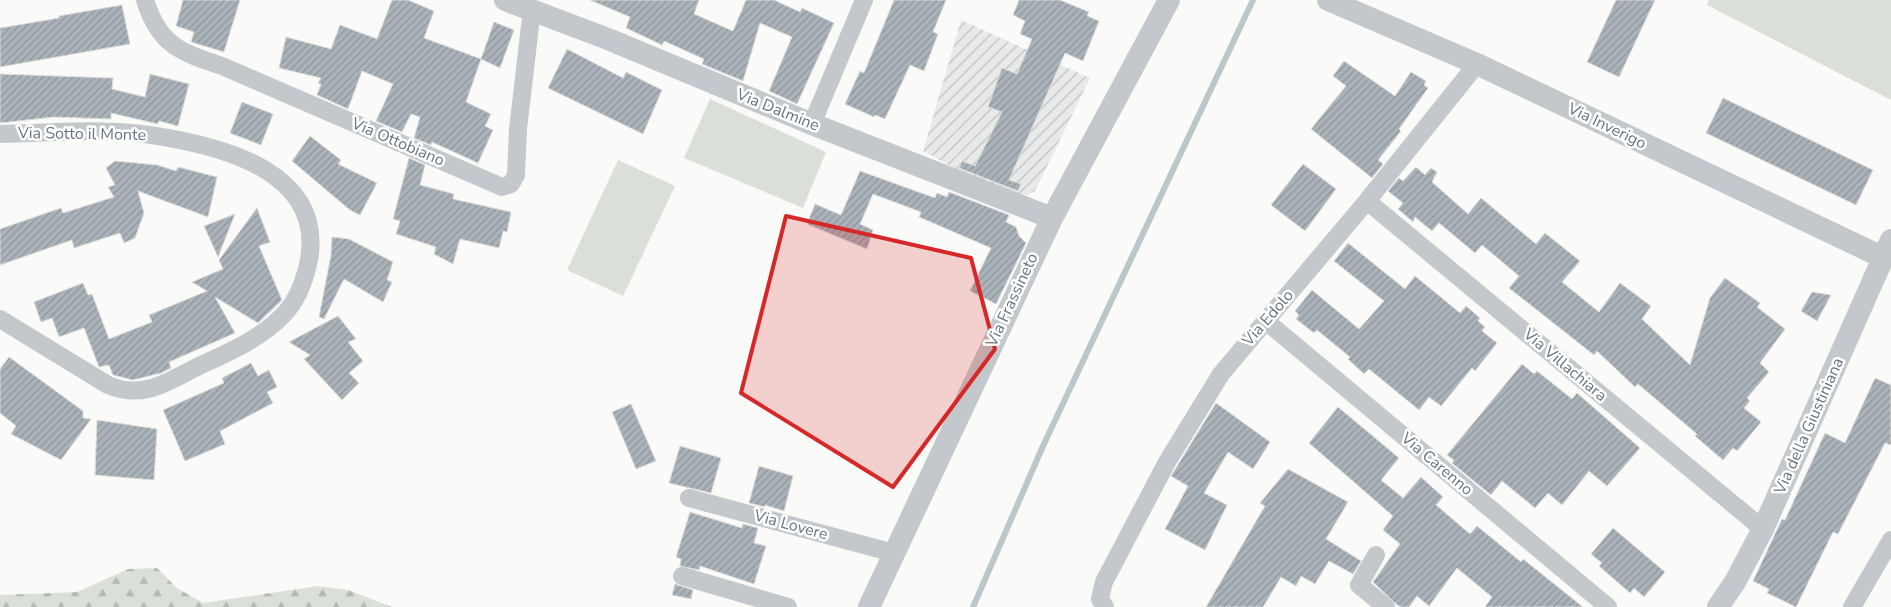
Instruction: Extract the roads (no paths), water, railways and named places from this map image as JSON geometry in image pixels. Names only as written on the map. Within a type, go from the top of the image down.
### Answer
[{"type":"street","name":"Via Ottobiano","points":[[145,0],[160,34],[180,52],[222,66],[502,187],[511,184],[516,175],[518,129],[532,9]]},
{"type":"street","name":"Via Dalmine","points":[[506,0],[812,124],[1052,218]]},
{"type":"street","points":[[812,124],[864,0]]},
{"type":"street","name":"Via Frassineto","points":[[869,607],[1052,218],[1169,0]]},
{"type":"street","name":"Via Inverigo","points":[[1337,4],[1478,64],[1887,249]]},
{"type":"street","name":"Via Edolo","points":[[1103,603],[1104,582],[1167,462],[1221,374],[1367,201],[1478,64]]},
{"type":"street","name":"Via Sotto il Monte","points":[[0,134],[113,132],[146,134],[188,142],[235,156],[267,170],[292,192],[306,213],[311,237],[308,263],[300,290],[292,304],[277,321],[241,346],[145,390],[124,391],[108,385],[0,319]]},
{"type":"street","name":"Via Villachiara","points":[[1367,201],[1763,529]]},
{"type":"street","name":"Via della Giustiniana","points":[[1718,607],[1735,582],[1763,529],[1887,249]]},
{"type":"street","name":"Via Carenno","points":[[1266,322],[1608,607]]},
{"type":"street","name":"Via Lovere","points":[[689,498],[894,553]]},
{"type":"street","points":[[1852,607],[1891,540]]},
{"type":"street","points":[[1376,555],[1359,585],[1386,607]]},
{"type":"street","points":[[682,576],[788,607]]},
{"type":"waterway","points":[[973,607],[1043,446],[1253,0]]}]
